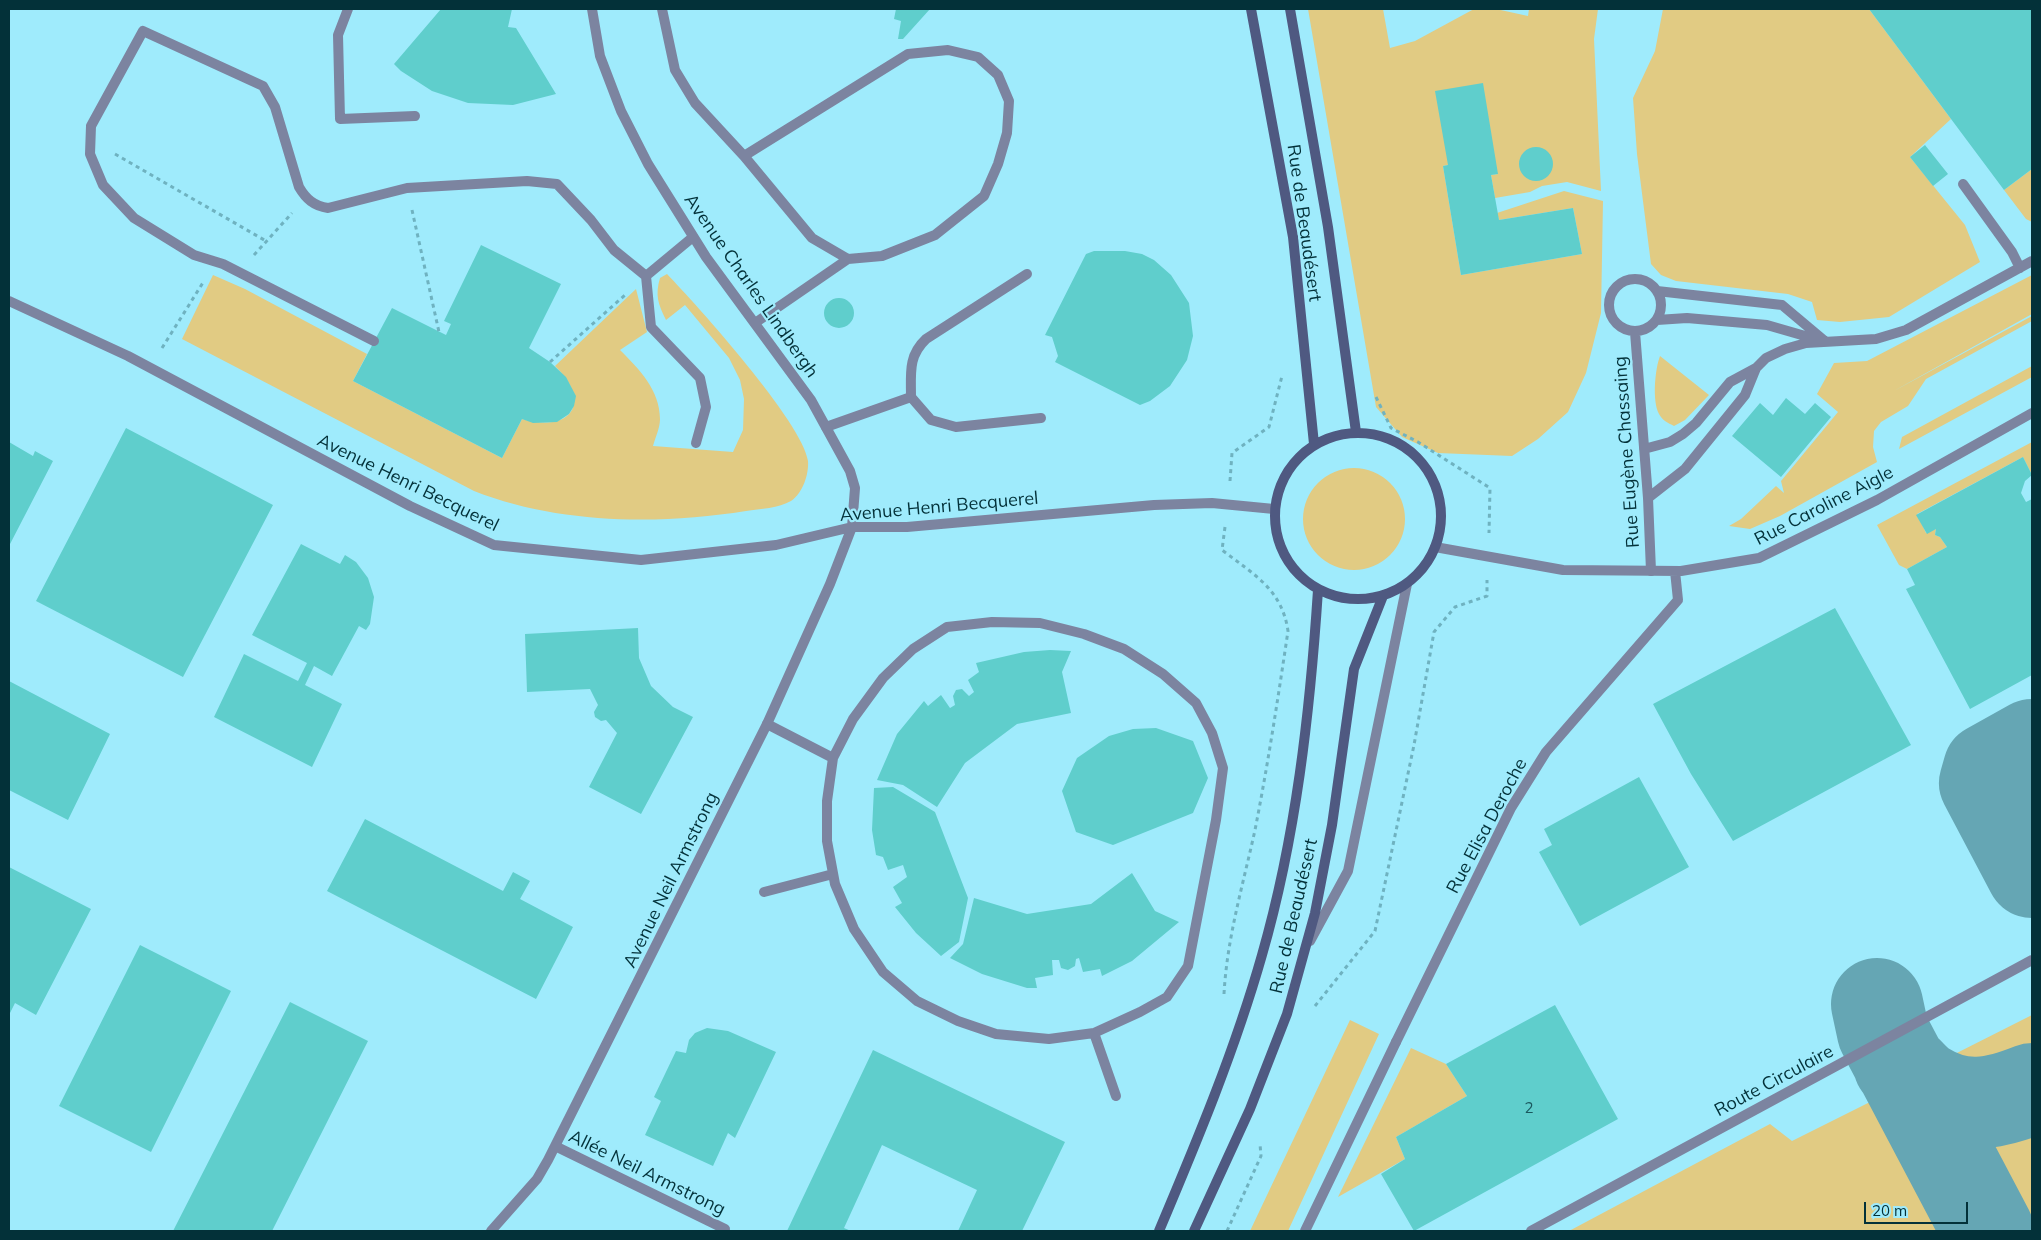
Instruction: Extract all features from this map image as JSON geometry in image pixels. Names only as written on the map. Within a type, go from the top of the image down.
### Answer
[{"type":"main road","name":"Rue de Beaudésert","points":[[1251,9],[1293,237],[1314,444]]},
{"type":"main road","name":"Rue de Beaudésert","points":[[1290,9],[1328,227],[1356,432]]},
{"type":"main road","points":[[1356,432],[1389,438],[1416,456],[1434,483],[1441,514],[1435,547],[1424,567],[1407,584],[1383,596],[1350,599],[1318,590],[1293,570],[1278,541],[1274,509],[1286,472],[1314,444],[1334,436],[1356,432]]},
{"type":"main road","name":"Rue de Beaudésert","points":[[1159,1231],[1244,1012],[1278,893],[1293,816],[1304,740],[1313,666],[1318,590]]},
{"type":"main road","name":"Rue de Beaudésert","points":[[1194,1231],[1266,1068],[1287,1014],[1315,912],[1332,825],[1354,669],[1383,596]]},
{"type":"street","points":[[348,9],[338,35],[340,119],[415,116]]},
{"type":"street","name":"Avenue Charles Lindbergh","points":[[592,9],[600,56],[621,111],[648,164],[693,237],[811,400],[850,471],[856,488],[852,527]]},
{"type":"street","points":[[662,9],[675,70],[695,103],[744,156],[812,238],[848,259]]},
{"type":"street","points":[[374,341],[223,264],[194,256],[134,218],[103,185],[90,154],[91,126],[143,31],[263,86],[275,107],[299,188],[305,198],[319,206],[328,208],[407,188],[527,181],[557,184],[591,220],[614,250],[646,276],[651,327],[700,378],[706,406],[696,443]]},
{"type":"street","points":[[744,156],[908,54],[948,50],[978,57],[998,74],[1009,101],[1007,133],[998,164],[984,196],[935,235],[882,256],[848,259],[755,323]]},
{"type":"street","points":[[1963,184],[2012,252],[2020,268]]},
{"type":"street","points":[[646,276],[693,237]]},
{"type":"street","points":[[1644,449],[1670,442],[1683,434],[1696,423],[1730,382],[1756,368],[1766,358],[1785,349],[1806,343],[1876,339],[1906,330],[2032,261]]},
{"type":"street","points":[[1027,274],[926,339],[915,350],[911,374],[911,397],[931,420],[956,427],[1041,418]]},
{"type":"street","name":"Rue Eugène Chassaing","points":[[1657,291],[1652,285],[1637,279],[1628,280],[1613,291],[1609,299],[1612,318],[1618,326],[1635,332],[1651,327],[1657,320]]},
{"type":"street","points":[[1657,291],[1782,305],[1826,342]]},
{"type":"street","points":[[1657,291],[1662,300],[1662,311],[1657,320]]},
{"type":"street","name":"Avenue Henri Becquerel","points":[[9,301],[128,356],[149,369],[410,506],[494,545],[641,560],[776,545],[852,527],[907,527],[1154,505],[1212,503],[1274,509]]},
{"type":"street","points":[[1657,320],[1687,318],[1767,325],[1826,342]]},
{"type":"street","name":"Rue Eugène Chassaing","points":[[1635,332],[1648,498],[1651,571]]},
{"type":"street","points":[[1648,498],[1685,469],[1745,395],[1756,368]]},
{"type":"street","points":[[826,427],[911,397]]},
{"type":"street","name":"Rue Caroline Aigle","points":[[1435,547],[1563,570],[1675,571],[1710,568],[1759,558],[1878,500],[2032,412]]},
{"type":"street","name":"Avenue Neil Armstrong","points":[[490,1231],[537,1179],[555,1146],[767,724],[830,584],[852,527]]},
{"type":"street","name":"Rue Elisa Deroche","points":[[1305,1231],[1511,808],[1546,752],[1678,600],[1675,571]]},
{"type":"street","points":[[1304,950],[1348,871],[1407,584]]},
{"type":"street","points":[[992,622],[1040,623],[1084,634],[1124,649],[1163,674],[1196,703],[1212,733],[1223,768],[1216,820],[1188,966],[1166,997],[1140,1012],[1094,1032],[1049,1040],[996,1034],[958,1021],[918,1001],[883,972],[854,929],[835,884],[827,841],[827,801],[833,758],[853,719],[883,678],[913,649],[947,627],[992,622]]},
{"type":"street","points":[[767,724],[833,758]]},
{"type":"street","points":[[764,892],[833,874]]},
{"type":"street","name":"Route Circulaire","points":[[1531,1231],[2032,960]]},
{"type":"street","points":[[1094,1032],[1116,1096]]},
{"type":"street","name":"Allée Neil Armstrong","points":[[555,1146],[725,1229]]},
{"type":"path","points":[[91,139],[266,242]]},
{"type":"path","points":[[407,188],[439,332]]},
{"type":"path","points":[[239,272],[305,198]]},
{"type":"path","points":[[149,369],[207,276],[223,264]]},
{"type":"path","points":[[550,362],[646,276]]},
{"type":"path","points":[[1374,392],[1391,428],[1418,442],[1490,488]]},
{"type":"path","points":[[1224,1000],[1225,971],[1237,900],[1254,831],[1277,705],[1288,631],[1286,616]]},
{"type":"path","points":[[1312,1011],[1375,931],[1414,745],[1434,632]]},
{"type":"path","points":[[1227,1231],[1261,1156],[1260,1139]]},
{"type":"shaded area","points":[[1308,9],[1383,9],[1390,48],[1415,41],[1474,9],[1496,9],[1528,16],[1529,9],[1598,9],[1594,39],[1601,191],[1567,182],[1542,186],[1530,192],[1495,198],[1491,175],[1498,174],[1448,165],[1443,166],[1461,275],[1582,254],[1573,208],[1499,220],[1497,213],[1564,191],[1603,201],[1601,313],[1586,373],[1568,412],[1538,439],[1512,456],[1438,453],[1402,437],[1376,407]]},
{"type":"shaded area","points":[[1663,9],[1869,9],[1951,119],[1910,157],[1965,225],[1980,262],[1889,317],[1840,322],[1817,320],[1812,302],[1788,294],[1676,281],[1661,275],[1651,264],[1637,154],[1633,98],[1655,51]]},
{"type":"shaded area","points":[[2032,169],[2032,222],[2026,219],[2004,190]]},
{"type":"shaded area","points":[[667,274],[747,365],[769,393],[802,443],[808,461],[807,472],[802,488],[791,501],[769,508],[712,516],[643,520],[574,516],[506,502],[474,491],[182,339],[213,275],[245,289],[367,354],[353,381],[502,458],[522,419],[552,422],[563,418],[571,412],[574,403],[573,392],[567,380],[555,366],[636,289],[647,332],[620,350],[647,381],[656,399],[660,422],[653,446],[733,452],[743,430],[744,399],[740,380],[729,358],[685,305],[666,320],[659,304],[658,284],[660,278]]},
{"type":"shaded area","points":[[2032,275],[2032,314],[1892,392],[2032,316],[2032,321],[1926,379],[1908,406],[1881,422],[1874,431],[1873,447],[1877,462],[1780,516],[1750,529],[1729,526],[1741,519],[1776,486],[1784,493],[1781,481],[1838,412],[1817,394],[1834,363],[1867,361]]},
{"type":"shaded area","points":[[1660,356],[1709,395],[1685,420],[1674,426],[1662,418],[1657,408],[1655,385]]},
{"type":"shaded area","points":[[2032,366],[2032,377],[1899,449],[1902,437]]},
{"type":"shaded area","points":[[2032,442],[2032,475],[2023,457],[1917,514],[1926,533],[1936,529],[1935,535],[1940,537],[1947,547],[1907,569],[1899,565],[1877,525]]},
{"type":"shaded area","points":[[1354,468],[1373,472],[1390,483],[1401,500],[1405,519],[1401,538],[1390,555],[1373,566],[1354,570],[1335,566],[1318,555],[1307,538],[1303,519],[1307,500],[1318,483],[1335,472]]},
{"type":"shaded area","points":[[2032,1015],[2032,1058],[2011,1070],[1995,1075],[1977,1076],[1959,1074],[1935,1064]]},
{"type":"shaded area","points":[[1350,1020],[1379,1034],[1288,1231],[1250,1231]]},
{"type":"shaded area","points":[[1411,1048],[1446,1064],[1467,1096],[1396,1137],[1405,1159],[1338,1197]]},
{"type":"shaded area","points":[[1883,1101],[1900,1117],[1961,1231],[1569,1231],[1770,1124],[1792,1141],[1868,1103]]},
{"type":"shaded area","points":[[2032,1117],[2032,1231],[2011,1231],[1979,1164],[1981,1154],[1991,1140],[2006,1129]]},
{"type":"building","points":[[441,9],[512,9],[508,27],[516,28],[556,94],[513,105],[468,103],[432,91],[401,71],[394,64]]},
{"type":"building","points":[[896,9],[930,9],[903,39],[898,39],[901,21],[894,19]]},
{"type":"building","points":[[1869,9],[2032,9],[2032,169],[2004,190]]},
{"type":"building","points":[[1483,83],[1498,174],[1491,175],[1499,220],[1573,208],[1582,254],[1461,275],[1443,166],[1448,165],[1435,91]]},
{"type":"building","points":[[1925,145],[1948,174],[1933,186],[1910,157]]},
{"type":"building","points":[[1536,147],[1548,152],[1553,164],[1548,176],[1536,181],[1524,176],[1519,164],[1524,152]]},
{"type":"building","points":[[481,245],[561,284],[529,348],[550,362],[566,377],[576,396],[574,406],[569,414],[557,422],[533,423],[522,419],[502,458],[353,381],[392,308],[446,335],[451,324],[444,321]]},
{"type":"building","points":[[1094,251],[1125,251],[1142,254],[1154,260],[1171,275],[1189,303],[1193,336],[1187,360],[1170,386],[1150,401],[1140,405],[1055,362],[1058,356],[1052,337],[1045,335],[1086,254]]},
{"type":"building","points":[[839,298],[850,302],[854,313],[850,324],[839,328],[828,324],[824,313],[828,302]]},
{"type":"building","points":[[1786,398],[1805,414],[1815,403],[1831,417],[1781,477],[1732,436],[1760,403],[1773,415]]},
{"type":"building","points":[[126,428],[273,505],[183,677],[36,601]]},
{"type":"building","points":[[9,442],[33,456],[35,451],[53,461],[9,546]]},
{"type":"building","points":[[2023,457],[2032,475],[2025,481],[2021,493],[2026,502],[2032,499],[2032,675],[1970,709],[1906,589],[1915,585],[1907,569],[1947,547],[1940,537],[1935,535],[1936,529],[1927,534],[1916,515]]},
{"type":"building","points":[[301,544],[340,564],[345,555],[356,562],[368,578],[374,597],[370,624],[366,630],[359,626],[332,676],[314,666],[305,685],[342,704],[312,767],[214,717],[244,654],[298,681],[307,663],[252,635]]},
{"type":"building","points":[[1835,608],[1911,745],[1733,841],[1691,774],[1653,704]]},
{"type":"building","points":[[638,628],[639,658],[651,686],[673,707],[693,717],[641,814],[589,787],[617,733],[606,720],[601,721],[595,717],[594,712],[598,705],[590,689],[527,692],[525,634]]},
{"type":"building","points":[[1071,651],[1062,672],[1071,713],[1017,724],[965,763],[937,807],[903,785],[877,780],[897,734],[924,701],[928,706],[941,695],[950,708],[955,705],[953,696],[956,690],[962,689],[969,696],[974,692],[968,680],[979,672],[976,663],[1024,652]]},
{"type":"building","points":[[9,681],[110,734],[68,820],[9,790]]},
{"type":"building","points":[[1156,728],[1193,741],[1208,778],[1193,813],[1113,845],[1076,832],[1062,791],[1077,758],[1109,736],[1133,729]]},
{"type":"building","points":[[1639,777],[1689,867],[1580,926],[1539,852],[1552,845],[1544,829]]},
{"type":"building","points":[[893,787],[935,812],[968,898],[959,942],[941,956],[916,933],[895,907],[902,903],[893,887],[907,877],[903,865],[888,870],[883,857],[876,855],[872,830],[874,788]]},
{"type":"building","points":[[365,819],[503,891],[513,872],[530,881],[520,899],[573,927],[536,999],[327,891]]},
{"type":"building","points":[[9,867],[91,909],[36,1015],[15,1003],[9,1015]]},
{"type":"building","points":[[1132,873],[1155,911],[1179,922],[1132,961],[1102,976],[1100,969],[1083,972],[1079,958],[1076,959],[1075,966],[1068,970],[1061,968],[1059,960],[1052,960],[1053,975],[1035,978],[1037,988],[1027,988],[982,974],[950,958],[963,944],[974,898],[1027,914],[1091,904]]},
{"type":"building","points":[[140,945],[231,991],[151,1152],[59,1106]]},
{"type":"building","points":[[290,1002],[368,1041],[272,1231],[173,1231]]},
{"type":"building","points":[[1555,1005],[1618,1119],[1414,1231],[1381,1174],[1405,1159],[1396,1137],[1467,1096],[1446,1064]]},
{"type":"building","points":[[707,1028],[728,1031],[776,1052],[735,1138],[728,1133],[713,1166],[645,1135],[661,1101],[654,1097],[676,1051],[686,1053],[689,1040],[695,1033]]},
{"type":"building","points":[[873,1050],[1065,1142],[1022,1231],[958,1231],[977,1190],[882,1145],[844,1228],[851,1231],[787,1231]]},
{"type":"taxiway","points":[[2032,745],[1989,769],[1985,783],[2032,872]]},
{"type":"taxiway","points":[[1877,1004],[1883,1032],[1988,1231]]},
{"type":"taxiway","points":[[1899,1064],[1921,1086],[1952,1100],[1978,1103],[2004,1098],[2032,1089]]}]
